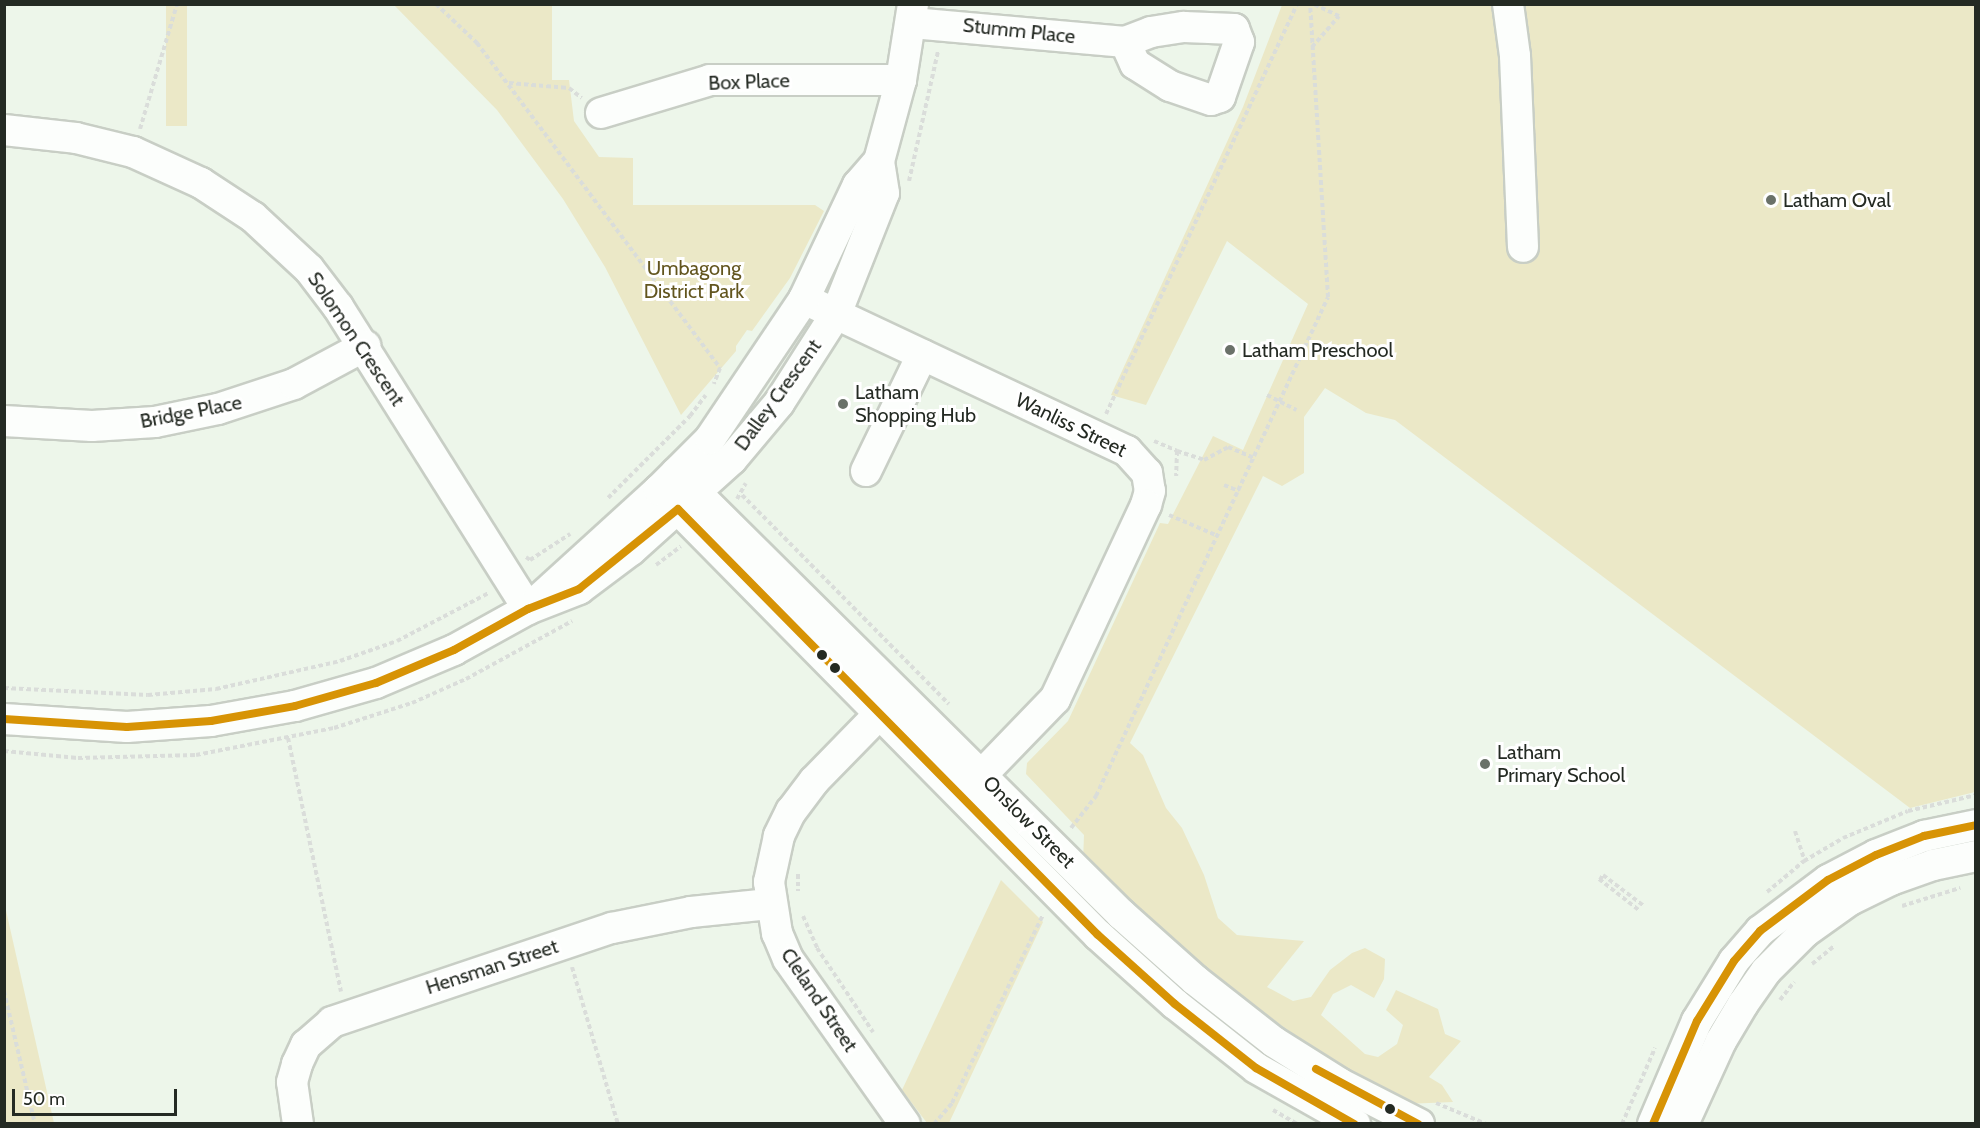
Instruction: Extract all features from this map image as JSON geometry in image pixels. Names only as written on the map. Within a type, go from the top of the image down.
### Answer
[{"type":"street","points":[[1508,4],[1515,56],[1523,247]]},
{"type":"street","name":"Stumm Place","points":[[912,14],[1125,42]]},
{"type":"street","name":"Dalley Crescent","points":[[4,718],[127,727],[212,722],[282,709],[376,683],[454,650],[528,609],[570,568],[678,491],[732,459],[778,403],[836,314],[884,194],[879,161],[901,80],[912,14]]},
{"type":"street","name":"Box Place","points":[[601,113],[710,80],[901,80]]},
{"type":"street","name":"Solomon Crescent","points":[[4,130],[76,138],[133,152],[201,183],[253,217],[309,269],[365,346],[528,609]]},
{"type":"street","name":"Dalley Crescent","points":[[678,491],[804,299],[858,185],[879,161]]},
{"type":"street","name":"Wanliss Street","points":[[804,299],[1127,451],[1144,466],[1149,483],[1146,505],[1055,699],[961,796]]},
{"type":"street","name":"Bridge Place","points":[[4,421],[92,426],[155,422],[207,411],[294,384],[365,346]]},
{"type":"street","points":[[866,471],[922,355]]},
{"type":"street","name":"Onslow Street","points":[[678,491],[890,704],[982,775],[1067,833],[1186,973],[1274,1042],[1339,1083],[1419,1124]]},
{"type":"street","name":"Onslow Street","points":[[890,704],[961,796],[1098,935],[1175,1004],[1256,1068],[1355,1124]]},
{"type":"street","name":"Cleland Street","points":[[890,704],[814,781],[791,811],[772,863],[770,904],[788,959],[905,1124]]},
{"type":"street","points":[[1653,1124],[1697,1021],[1734,961],[1760,931],[1828,880],[1876,855],[1924,836],[1976,825]]},
{"type":"street","points":[[1683,1124],[1721,1041],[1743,1004],[1766,971],[1805,932],[1850,900],[1891,880],[1933,865],[1976,856]]},
{"type":"street","name":"Hensman Street","points":[[298,1124],[292,1082],[297,1064],[306,1045],[320,1030],[345,1016],[612,928],[691,912],[770,904]]},
{"type":"street","points":[[1256,1068],[1274,1042]]},
{"type":"path","points":[[133,152],[177,4]]},
{"type":"path","points":[[436,4],[477,43],[720,368],[714,384],[690,416],[599,507]]},
{"type":"path","points":[[1093,435],[1297,4]]},
{"type":"path","points":[[1067,833],[1096,796],[1328,297],[1312,48],[1311,4],[1339,16],[1312,48]]},
{"type":"path","points":[[508,83],[569,88],[601,113]]},
{"type":"path","points":[[1268,395],[1296,410]]},
{"type":"path","points":[[1177,451],[1204,460],[1228,447],[1254,458]]},
{"type":"path","points":[[1224,485],[1239,491]]},
{"type":"path","points":[[742,495],[954,709]]},
{"type":"path","points":[[1146,505],[1218,536]]},
{"type":"path","points":[[523,555],[530,560],[574,530]]},
{"type":"path","points":[[648,571],[678,549]]},
{"type":"path","points":[[4,688],[148,695],[248,682],[340,661],[397,641],[491,592]]},
{"type":"path","points":[[282,709],[345,1016]]},
{"type":"path","points":[[1778,881],[1804,861],[1795,831]]},
{"type":"path","points":[[798,864],[800,901]]},
{"type":"path","points":[[1640,911],[1599,879],[1603,875],[1644,906]]},
{"type":"path","points":[[1894,908],[1965,886]]},
{"type":"path","points":[[801,910],[817,948],[877,1038]]},
{"type":"path","points":[[934,1124],[952,1103],[1043,915]]},
{"type":"path","points":[[1807,969],[1841,939]]},
{"type":"path","points":[[565,944],[618,1124]]},
{"type":"path","points":[[1777,1004],[1799,976]]},
{"type":"path","points":[[4,991],[35,1124]]},
{"type":"path","points":[[1622,1124],[1659,1039]]},
{"type":"green space","points":[[166,5],[187,5],[187,126],[166,126]]},
{"type":"green space","name":"Umbagong District Park","points":[[394,5],[552,5],[552,80],[569,80],[574,121],[599,157],[633,158],[633,205],[815,205],[824,211],[790,278],[752,331],[747,330],[736,346],[736,351],[681,415],[605,267],[563,199],[497,110]]},
{"type":"green space","points":[[1282,5],[1975,5],[1975,792],[1910,808],[1395,420],[1366,413],[1325,388],[1304,417],[1304,473],[1282,486],[1263,476],[1130,743],[1143,755],[1166,808],[1182,828],[1204,875],[1218,918],[1237,935],[1304,941],[1267,987],[1293,1001],[1311,997],[1330,970],[1352,953],[1365,948],[1385,959],[1384,979],[1374,998],[1351,985],[1333,994],[1321,1015],[1365,1054],[1378,1057],[1397,1044],[1403,1025],[1386,1010],[1396,990],[1438,1009],[1445,1034],[1461,1041],[1429,1077],[1442,1085],[1453,1102],[1405,1104],[1347,1072],[1220,982],[1165,939],[1083,861],[1084,835],[1026,774],[1027,763],[1068,721],[1160,523],[1168,524],[1213,436],[1243,450],[1308,304],[1227,241],[1146,405],[1111,395],[1243,107]]},
{"type":"green space","points":[[1001,880],[1043,922],[949,1123],[927,1123],[902,1090]]},
{"type":"green space","points":[[5,906],[54,1123],[5,1123]]},
{"type":"transit line","points":[[4,719],[127,727],[211,721],[295,706],[376,683],[454,650],[528,609],[579,589],[678,509],[1098,935],[1175,1004],[1256,1068],[1354,1124]]},
{"type":"transit line","points":[[1653,1124],[1697,1021],[1734,961],[1760,931],[1828,880],[1876,855],[1924,836],[1976,825]]},
{"type":"transit line","points":[[1316,1069],[1418,1124]]},
{"type":"place","name":"Latham Oval","points":[[1771,200]]},
{"type":"place","name":"Latham Preschool","points":[[1230,350]]},
{"type":"place","name":"Latham Shopping Hub","points":[[843,404]]},
{"type":"place","name":"Latham Primary School","points":[[1485,764]]}]
